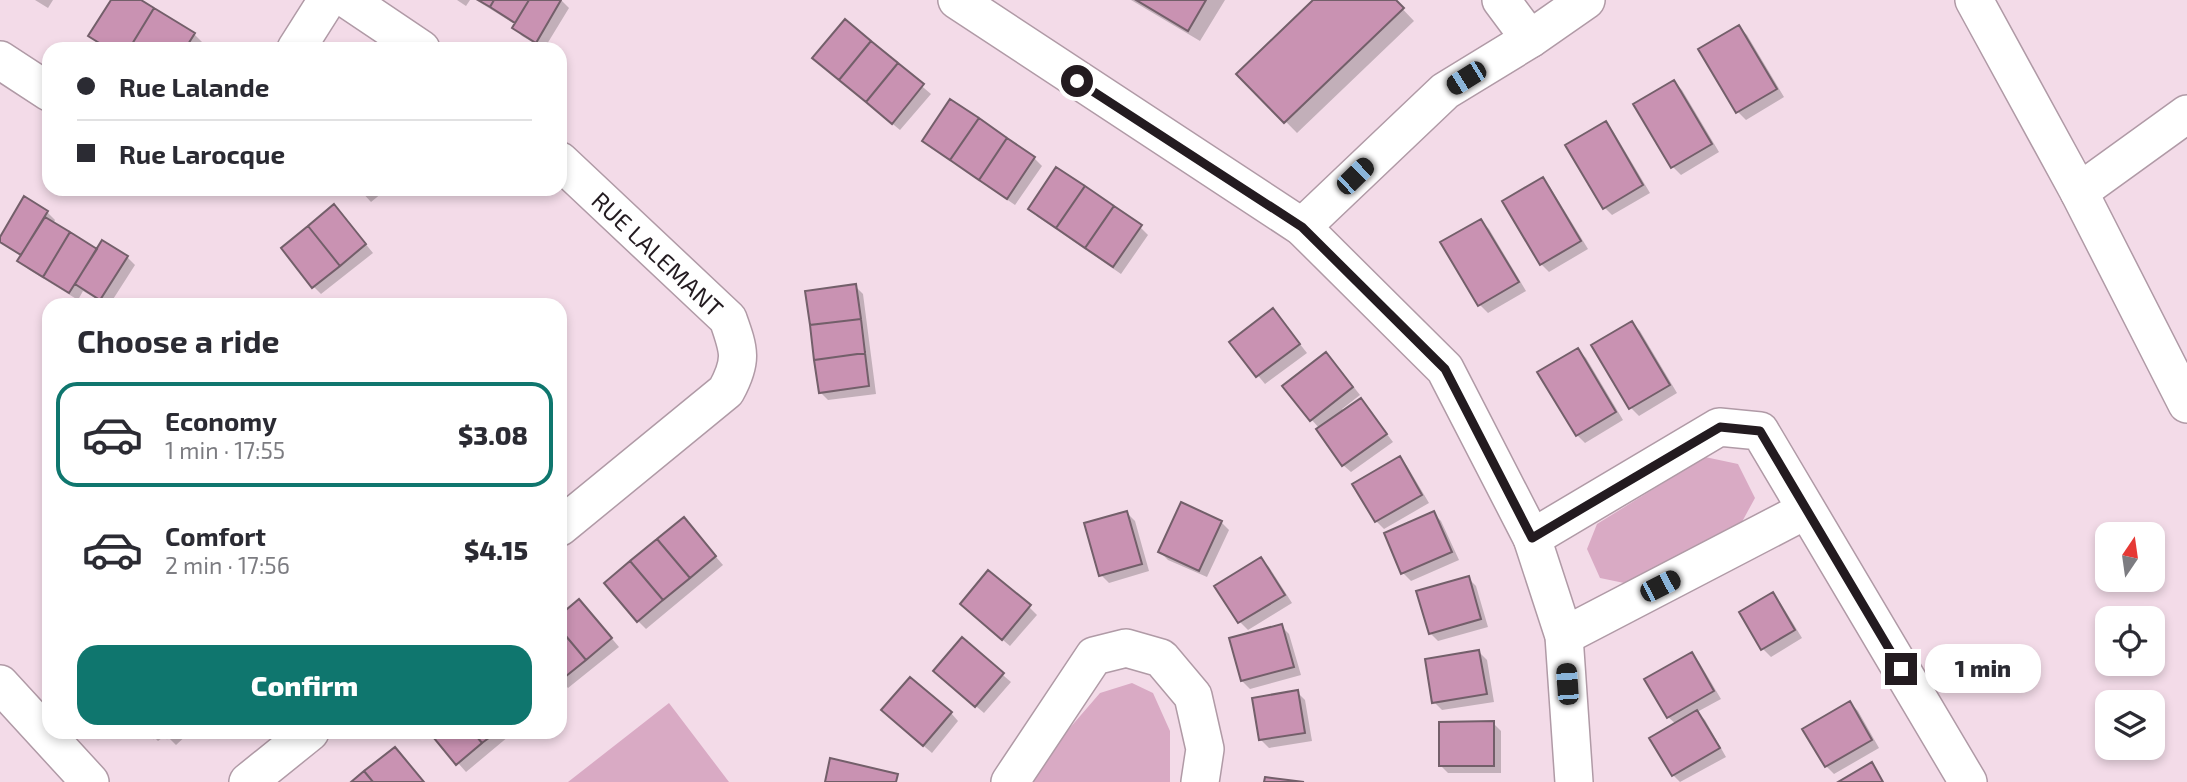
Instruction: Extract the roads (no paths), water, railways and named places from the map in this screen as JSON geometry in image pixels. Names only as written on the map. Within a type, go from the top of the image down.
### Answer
[{"type":"street","points":[[300,42],[327,0]]},
{"type":"street","points":[[348,0],[411,42]]},
{"type":"street","points":[[957,0],[1302,227],[1445,369],[1532,538],[1563,636],[1574,782]]},
{"type":"street","points":[[1501,0],[1530,38]]},
{"type":"street","points":[[1302,227],[1445,91],[1586,0]]},
{"type":"street","points":[[1974,0],[2079,192],[2187,404]]},
{"type":"street","points":[[0,60],[42,87]]},
{"type":"street","points":[[2079,192],[2187,114]]},
{"type":"street","name":"RUE LALEMANT","points":[[567,168],[728,319],[738,347],[737,371],[726,391],[567,521]]},
{"type":"street","points":[[1532,538],[1720,427],[1760,431],[1968,782]]},
{"type":"street","points":[[1563,636],[1806,510]]},
{"type":"street","points":[[1010,782],[1094,656],[1126,648],[1161,658],[1194,696],[1205,749],[1200,782]]},
{"type":"street","points":[[0,684],[42,730]]},
{"type":"street","points":[[51,739],[90,782]]},
{"type":"street","points":[[248,782],[301,739]]}]
